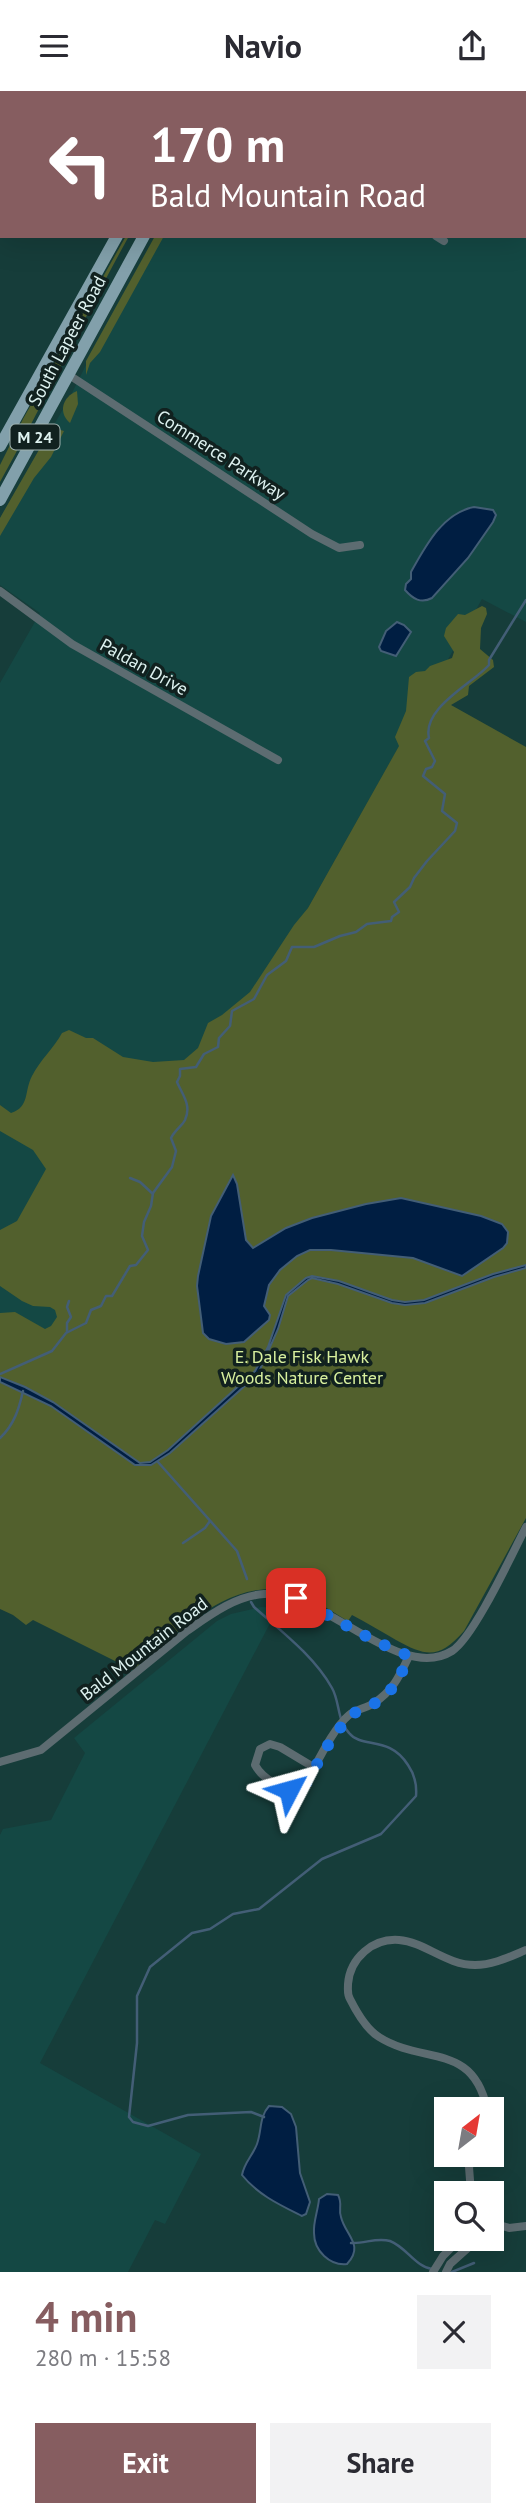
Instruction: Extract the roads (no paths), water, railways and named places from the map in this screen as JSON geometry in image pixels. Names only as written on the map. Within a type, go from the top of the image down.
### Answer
[{"type":"main road","name":"South Lapeer Road","points":[[0,446],[116,238]]},
{"type":"main road","name":"South Lapeer Road","points":[[0,500],[142,238]]},
{"type":"street","name":"Commerce Parkway","points":[[69,375],[312,534],[339,548],[360,545]]},
{"type":"street","name":"Paldan Drive","points":[[0,591],[81,650],[278,760]]},
{"type":"street","name":"Bald Mountain Road","points":[[0,1762],[41,1750],[187,1631],[208,1616],[247,1597],[263,1594],[296,1598],[375,1641],[409,1656],[432,1658],[452,1651],[472,1627],[522,1544],[526,1527]]},
{"type":"street","points":[[315,1767],[281,1747],[270,1744],[260,1749],[254,1765],[260,1773],[289,1790],[302,1790],[331,1740],[350,1715],[374,1704],[396,1685],[409,1656]]},
{"type":"street","points":[[483,2097],[478,2083],[464,2067],[444,2056],[406,2050],[377,2036],[361,2018],[347,1995],[349,1971],[360,1956],[377,1943],[396,1940],[413,1942],[433,1954],[474,1965],[497,1962],[526,1950]]},
{"type":"street","points":[[504,2227],[526,2226]]},
{"type":"street","points":[[433,2272],[448,2251]]},
{"type":"street","points":[[446,2272],[450,2264],[464,2251]]},
{"type":"waterway","points":[[0,1374],[52,1351],[66,1333],[86,1323],[91,1310],[101,1306],[106,1296],[112,1296],[130,1266],[136,1265],[148,1250],[142,1236],[144,1222],[153,1193],[172,1167],[176,1151],[171,1138],[187,1115],[186,1100],[177,1082],[180,1069],[196,1067],[204,1054],[218,1047],[219,1038],[230,1026],[232,1011],[254,999],[267,975],[286,961],[292,947],[314,947],[356,932],[367,924],[391,921],[399,912],[394,902],[410,887],[427,861],[455,831],[457,823],[442,811],[445,794],[423,776],[435,761],[425,741],[429,738],[429,727],[440,707],[489,665],[489,660],[526,600]]},
{"type":"waterway","points":[[130,1178],[140,1182],[153,1194]]},
{"type":"waterway","points":[[67,1332],[67,1323],[71,1317],[67,1307],[69,1301]]},
{"type":"waterway","points":[[0,1438],[15,1416],[23,1391]]},
{"type":"waterway","points":[[158,1462],[237,1551],[247,1579]]},
{"type":"waterway","points":[[183,1543],[205,1528],[210,1521]]},
{"type":"waterway","points":[[251,1602],[307,1655],[325,1676],[335,1693],[342,1723],[349,1733],[354,1738],[384,1746],[401,1756],[412,1772],[416,1788],[416,1796],[381,1834],[322,1859],[259,1909],[233,1914],[210,1929],[192,1933],[150,1967],[137,1996],[137,2043],[129,2117],[133,2122],[148,2126],[188,2115],[251,2112],[264,2117]]},
{"type":"waterway","points":[[351,2243],[390,2241],[421,2265],[432,2269]]},
{"type":"waterway","points":[[452,2272],[474,2263]]},
{"type":"park label","name":"E. Dale Fisk Hawk Woods Nature Center","points":[[302,1368]]}]
